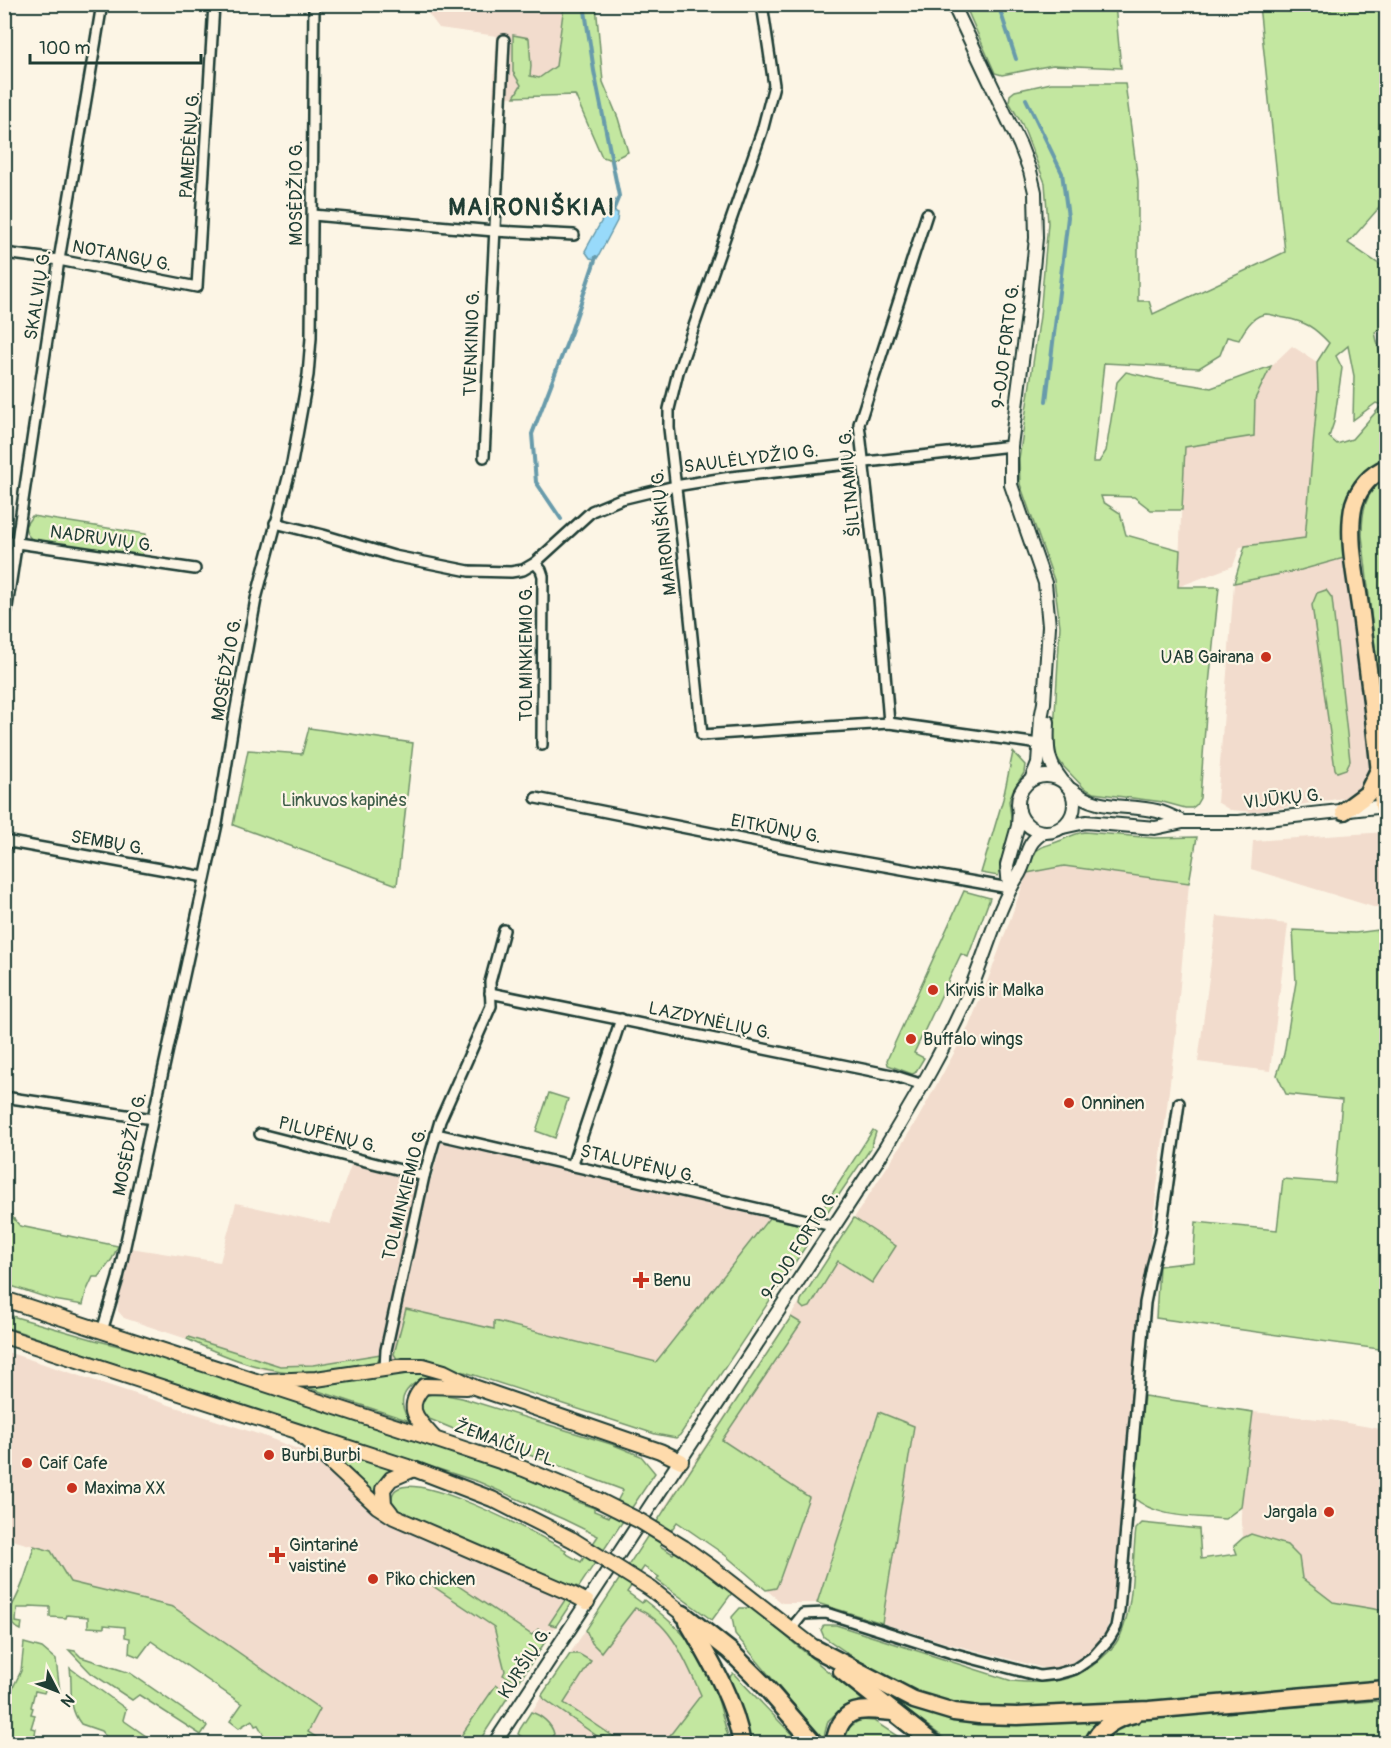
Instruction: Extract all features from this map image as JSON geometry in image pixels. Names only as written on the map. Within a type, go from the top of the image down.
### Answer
[{"type":"highway","points":[[1385,806],[1382,763],[1354,560],[1352,520],[1354,504],[1359,492],[1374,474],[1386,468]]},
{"type":"highway","points":[[1344,811],[1367,794],[1382,763]]},
{"type":"highway","points":[[683,1614],[718,1673],[742,1743]]},
{"type":"highway","points":[[683,1614],[730,1652],[762,1683],[815,1743]]},
{"type":"highway","points":[[816,1649],[914,1700],[954,1712],[980,1715],[1017,1716],[1149,1710],[1381,1692]]},
{"type":"highway","name":"ŽEMAIČIŲ PL.","points":[[816,1649],[934,1743]]},
{"type":"highway","points":[[834,1743],[837,1731],[844,1719],[856,1710],[893,1712]]},
{"type":"highway","points":[[1093,1743],[1105,1728],[1119,1718],[1149,1710]]},
{"type":"main road","name":"9-OJO FORTO G.","points":[[953,4],[1020,146],[1035,192],[1036,228],[1030,299],[1011,446],[1011,485],[1045,584],[1049,626],[1041,718],[1043,747],[1031,780]]},
{"type":"main road","points":[[1043,747],[1051,764],[1072,790],[1073,814],[1063,827],[1057,830],[1044,832],[1028,826],[1019,811],[1020,793],[1031,780],[1047,775],[1062,779]]},
{"type":"main road","name":"VIJŪKŲ G.","points":[[1072,790],[1080,798],[1092,803],[1158,811],[1183,822]]},
{"type":"main road","name":"VIJŪKŲ G.","points":[[1063,827],[1086,822],[1155,828],[1183,822],[1239,822],[1385,806]]},
{"type":"main road","name":"9-OJO FORTO G.","points":[[1009,888],[1007,865],[1018,826],[1019,811]]},
{"type":"main road","name":"9-OJO FORTO G.","points":[[587,1602],[681,1461],[923,1085],[971,988],[1009,888],[1021,869],[1028,846],[1044,832]]},
{"type":"main road","name":"ŽEMAIČIŲ PL.","points":[[5,1302],[434,1438],[524,1469],[598,1500],[640,1521],[684,1548],[816,1649]]},
{"type":"main road","points":[[4,1336],[414,1469],[492,1499],[573,1540],[651,1589],[683,1614]]},
{"type":"main road","points":[[255,1381],[316,1379],[385,1368],[423,1366],[444,1372],[474,1387],[660,1450],[681,1461]]},
{"type":"main road","points":[[434,1438],[416,1418],[415,1397],[424,1386],[474,1387]]},
{"type":"main road","points":[[296,1431],[377,1506],[394,1517],[587,1602]]},
{"type":"main road","points":[[394,1517],[384,1504],[383,1489],[390,1479],[414,1469]]},
{"type":"main road","name":"KURŠIŲ G.","points":[[494,1743],[587,1602]]},
{"type":"street","name":"SKALVIŲ G.","points":[[4,627],[59,260],[102,4]]},
{"type":"street","name":"PAMEDĖNŲ G.","points":[[197,287],[214,4]]},
{"type":"street","name":"MOSĖDŽIO G.","points":[[102,1331],[118,1278],[218,824],[246,647],[275,523],[292,463],[308,375],[311,338],[313,215],[314,4]]},
{"type":"street","name":"MAIRONIŠKIŲ G.","points":[[762,4],[774,85],[762,131],[678,372],[672,394],[669,428],[702,735],[889,723],[1043,747]]},
{"type":"street","name":"TVENKINIO G.","points":[[484,457],[504,40]]},
{"type":"street","name":"ŠILTNAMIŲ G.","points":[[889,723],[879,599],[860,424],[927,214]]},
{"type":"street","points":[[313,215],[494,231],[574,235]]},
{"type":"street","name":"NOTANGŲ G.","points":[[4,254],[59,260],[197,287]]},
{"type":"street","name":"SAULĖLYDŽIO G.","points":[[275,523],[394,556],[469,571],[511,572],[523,570],[535,563],[592,511],[621,499],[675,486],[731,477],[1011,446]]},
{"type":"street","name":"NADRUVIŲ G.","points":[[4,541],[195,569]]},
{"type":"street","name":"TOLMINKIEMIO G.","points":[[535,563],[543,576],[542,745]]},
{"type":"street","name":"EITKŪNŲ G.","points":[[536,798],[828,856],[1009,888]]},
{"type":"street","name":"SEMBŲ G.","points":[[4,841],[205,877]]},
{"type":"street","name":"TOLMINKIEMIO G.","points":[[385,1368],[386,1350],[424,1176],[440,1120],[490,1006],[490,982],[504,930]]},
{"type":"street","name":"LAZDYNĖLIŲ G.","points":[[490,993],[892,1075],[923,1085]]},
{"type":"street","points":[[572,1166],[621,1019]]},
{"type":"street","points":[[4,1097],[153,1119]]},
{"type":"street","points":[[791,1629],[803,1614],[826,1613],[929,1646],[1040,1676],[1075,1669],[1093,1657],[1109,1640],[1116,1627],[1119,1610],[1145,1304],[1161,1232],[1179,1102]]},
{"type":"street","name":"PILUPĖNŲ G.","points":[[260,1134],[424,1176]]},
{"type":"street","name":"STALUPĖNŲ G.","points":[[436,1134],[833,1226]]},
{"type":"shaded area","points":[[422,5],[564,5],[556,66],[539,79],[530,77],[531,66],[514,97],[493,96],[497,36],[439,28]]},
{"type":"shaded area","points":[[1292,346],[1317,362],[1318,390],[1305,539],[1240,547],[1233,566],[1178,587],[1184,447],[1254,436],[1255,399],[1271,366]]},
{"type":"shaded area","points":[[1344,558],[1369,760],[1370,774],[1367,785],[1350,797],[1253,812],[1230,810],[1217,802],[1234,583],[1301,570]]},
{"type":"shaded area","points":[[1386,832],[1386,911],[1251,869],[1253,841]]},
{"type":"shaded area","points":[[1064,866],[1189,883],[1175,1042],[1133,1381],[1113,1610],[1106,1631],[1098,1643],[1086,1654],[1066,1666],[1051,1670],[943,1642],[882,1623],[914,1426],[878,1413],[817,1603],[782,1603],[725,1555],[662,1511],[830,1256],[895,1246],[854,1218],[916,1122],[969,1026],[1027,873]]},
{"type":"shaded area","points":[[1217,916],[1288,924],[1270,1071],[1198,1062]]},
{"type":"shaded area","points":[[442,1142],[769,1218],[656,1362],[495,1321],[495,1329],[406,1309],[394,1354],[397,1359],[323,1373],[263,1370],[187,1339],[124,1318],[118,1311],[119,1294],[130,1248],[220,1262],[236,1203],[330,1224],[351,1165],[431,1179]]},
{"type":"shaded area","points":[[4,1351],[261,1435],[303,1451],[382,1516],[571,1603],[478,1743],[325,1743],[307,1732],[320,1709],[173,1607],[69,1582],[51,1551],[5,1538]]},
{"type":"shaded area","points":[[1253,1412],[1336,1421],[1386,1430],[1386,1611],[1333,1602],[1302,1577],[1299,1557],[1252,1534],[1243,1538],[1241,1507]]},
{"type":"shaded area","points":[[616,1584],[642,1603],[644,1600],[686,1636],[701,1695],[664,1743],[518,1744],[520,1729]]},
{"type":"green space","points":[[564,5],[596,5],[603,82],[618,118],[628,152],[612,160],[602,157],[575,95],[514,97],[521,85],[513,72],[513,35],[529,38],[530,76],[539,78],[556,66]]},
{"type":"green space","points":[[965,5],[1115,5],[1121,68],[1053,65],[1002,75],[995,73]]},
{"type":"green space","points":[[1259,5],[1293,5],[1298,12],[1314,6],[1331,10],[1331,5],[1386,5],[1386,185],[1379,208],[1348,243],[1386,269],[1386,325],[1375,332],[1386,382],[1386,459],[1371,466],[1360,476],[1353,487],[1346,513],[1344,558],[1301,570],[1234,583],[1245,546],[1305,538],[1318,390],[1317,362],[1329,343],[1304,323],[1266,314],[1253,320],[1239,340],[1227,337],[1220,355],[1199,368],[1104,363],[1093,462],[1099,462],[1106,451],[1117,382],[1126,372],[1211,388],[1271,366],[1255,399],[1254,436],[1185,447],[1182,510],[1151,510],[1134,497],[1101,496],[1103,502],[1120,513],[1126,535],[1180,550],[1178,587],[1219,587],[1200,798],[1196,805],[1192,808],[1185,808],[1163,802],[1093,793],[1084,788],[1056,756],[1054,732],[1060,626],[1054,580],[1020,484],[1019,459],[1040,316],[1048,223],[1045,183],[1022,124],[1009,102],[1010,95],[1015,91],[1051,83],[1125,83],[1138,181],[1138,301],[1149,301],[1153,314],[1285,252]],"holes":[[[1348,346],[1354,376],[1353,420],[1376,403],[1382,405],[1352,439],[1337,444],[1329,437],[1334,422],[1342,368],[1336,356]]]},
{"type":"green space","points":[[1386,479],[1386,744],[1362,535],[1364,511],[1369,496]]},
{"type":"green space","points":[[32,516],[146,534],[142,555],[33,541],[27,534],[25,526]]},
{"type":"green space","points":[[1326,590],[1332,598],[1350,761],[1346,769],[1337,772],[1312,605],[1317,593]]},
{"type":"green space","name":"Linkuvos kapinės","points":[[309,728],[413,743],[397,885],[233,825],[248,750],[302,754]]},
{"type":"green space","points":[[1013,752],[1025,765],[1024,773],[1009,801],[1012,824],[998,876],[981,873],[1003,799]]},
{"type":"green space","points":[[1085,832],[1154,838],[1197,837],[1189,883],[1064,866],[1027,873],[1036,851]]},
{"type":"green space","points":[[964,891],[990,898],[968,957],[961,954],[914,1053],[924,1058],[912,1074],[888,1065],[887,1060]]},
{"type":"green space","points":[[1386,929],[1386,1350],[1156,1318],[1159,1266],[1193,1262],[1196,1222],[1277,1230],[1283,1179],[1335,1183],[1342,1100],[1286,1094],[1277,1075],[1284,1054],[1296,982],[1293,930],[1355,933]]},
{"type":"green space","points":[[549,1093],[568,1099],[555,1138],[536,1131]]},
{"type":"green space","points":[[873,1130],[876,1132],[871,1148],[828,1211],[819,1214]]},
{"type":"green space","points":[[4,1207],[20,1226],[118,1246],[99,1277],[93,1277],[83,1305],[54,1300],[5,1284]]},
{"type":"green space","points":[[769,1218],[802,1225],[809,1231],[810,1237],[676,1438],[655,1434],[428,1360],[397,1359],[394,1354],[406,1309],[494,1329],[494,1321],[656,1362]]},
{"type":"green space","points":[[854,1218],[896,1246],[872,1283],[838,1261],[810,1307],[804,1309],[800,1305],[801,1300]]},
{"type":"green space","points":[[12,1316],[150,1354],[499,1468],[574,1497],[572,1500],[594,1508],[594,1511],[609,1517],[623,1490],[427,1418],[421,1412],[420,1404],[425,1396],[435,1393],[462,1398],[614,1445],[641,1456],[655,1473],[579,1587],[412,1519],[393,1508],[395,1491],[410,1486],[435,1491],[499,1516],[566,1550],[565,1553],[581,1562],[598,1536],[563,1519],[479,1482],[8,1328],[7,1319]]},
{"type":"green space","points":[[791,1317],[801,1323],[722,1440],[809,1497],[776,1588],[766,1590],[725,1555],[677,1522],[660,1546],[673,1554],[675,1551],[732,1593],[712,1620],[657,1580],[659,1577],[644,1567],[627,1592],[642,1603],[644,1600],[662,1615],[697,1651],[709,1672],[730,1743],[664,1743],[701,1695],[676,1644],[658,1622],[635,1608],[601,1652],[592,1643],[586,1630]]},
{"type":"green space","points":[[188,1337],[280,1366],[313,1365],[381,1354],[377,1362],[343,1370],[322,1373],[286,1372],[236,1360],[187,1339]]},
{"type":"green space","points":[[398,1372],[430,1372],[436,1375],[419,1381],[407,1390],[403,1404],[410,1421],[300,1385],[322,1385]]},
{"type":"green space","points":[[1144,1396],[1253,1412],[1241,1507],[1225,1519],[1189,1517],[1153,1509],[1133,1497]]},
{"type":"green space","points":[[879,1412],[914,1426],[882,1623],[817,1603]]},
{"type":"green space","points":[[320,1446],[391,1469],[378,1485],[373,1497]]},
{"type":"green space","points":[[1142,1523],[1199,1529],[1201,1559],[1237,1554],[1234,1546],[1251,1534],[1287,1545],[1299,1557],[1302,1578],[1333,1602],[1386,1611],[1386,1680],[1136,1703],[982,1710],[932,1700],[883,1677],[824,1637],[821,1630],[824,1625],[836,1625],[1012,1681],[1049,1682],[1071,1677],[1092,1667],[1114,1645],[1122,1633],[1131,1592],[1136,1529]]},
{"type":"green space","points":[[34,1546],[51,1551],[70,1582],[173,1607],[320,1709],[308,1732],[325,1743],[265,1743],[263,1740],[266,1739],[258,1725],[255,1726],[252,1720],[239,1728],[230,1721],[242,1704],[151,1641],[139,1657],[129,1653],[130,1638],[125,1637],[125,1627],[104,1625],[104,1628],[88,1627],[88,1617],[67,1615],[66,1618],[50,1617],[50,1607],[30,1606],[29,1608],[17,1608],[16,1622],[22,1623],[21,1630],[17,1628],[6,1616],[23,1582]]},
{"type":"green space","points":[[439,1573],[532,1635],[538,1629],[547,1639],[518,1683],[503,1675],[505,1671],[494,1627],[430,1584]]},
{"type":"green space","points":[[565,1600],[571,1603],[556,1626],[549,1624]]},
{"type":"green space","points":[[740,1608],[752,1608],[862,1700],[841,1709],[828,1721],[823,1740],[735,1634],[732,1617]]},
{"type":"green space","points":[[24,1643],[42,1648],[56,1660],[60,1692],[46,1688],[44,1693],[35,1691],[31,1707],[33,1708],[31,1714],[35,1715],[31,1728],[36,1729],[34,1740],[49,1743],[5,1743],[5,1704],[21,1671]]},
{"type":"green space","points":[[69,1650],[75,1651],[81,1657],[130,1673],[207,1726],[201,1735],[139,1695],[132,1700],[91,1673]]},
{"type":"green space","points":[[570,1654],[579,1654],[591,1661],[564,1703],[623,1743],[613,1743],[603,1736],[600,1738],[544,1699],[542,1695]]},
{"type":"green space","points":[[70,1668],[126,1709],[123,1720],[156,1743],[119,1743],[108,1739],[101,1731],[81,1724],[72,1704]]},
{"type":"green space","points":[[733,1673],[800,1743],[749,1743],[729,1684],[729,1678]]},
{"type":"green space","points":[[496,1685],[507,1693],[508,1697],[478,1743],[456,1743]]},
{"type":"green space","points":[[889,1697],[923,1709],[1099,1716],[1101,1724],[1087,1743],[951,1743]]},
{"type":"green space","points":[[1374,1701],[1386,1703],[1386,1743],[1098,1744],[1100,1740],[1130,1720]]},
{"type":"green space","points":[[531,1712],[546,1720],[553,1730],[554,1734],[547,1743],[530,1743],[518,1734]]},
{"type":"green space","points":[[861,1720],[874,1721],[908,1743],[844,1744],[848,1729]]},
{"type":"water","points":[[612,210],[618,213],[617,221],[598,257],[590,258],[585,251],[606,213]]},
{"type":"waterway","points":[[584,4],[594,71],[619,196],[612,213]]},
{"type":"waterway","points":[[998,4],[1016,59]]},
{"type":"waterway","points":[[1026,99],[1062,173],[1068,217],[1046,401]]},
{"type":"waterway","points":[[561,519],[536,482],[532,434],[571,332],[596,257]]},
{"type":"place","name":"UAB Gairana","points":[[1266,657]]},
{"type":"place","name":"Kirvis ir Malka","points":[[933,990]]},
{"type":"place","name":"Buffalo wings","points":[[911,1039]]},
{"type":"place","name":"Onninen","points":[[1069,1103]]},
{"type":"place","name":"Benu","points":[[641,1280]]},
{"type":"place","name":"Burbi Burbi","points":[[269,1455]]},
{"type":"place","name":"Caif Cafe","points":[[27,1463]]},
{"type":"place","name":"Maxima XX","points":[[72,1488]]},
{"type":"place","name":"Jargala","points":[[1329,1512]]},
{"type":"place","name":"Gintarinė vaistinė","points":[[277,1555]]},
{"type":"place","name":"Piko chicken","points":[[373,1579]]},
{"type":"district","name":"MAIRONIŠKIAI","points":[[532,207]]}]
